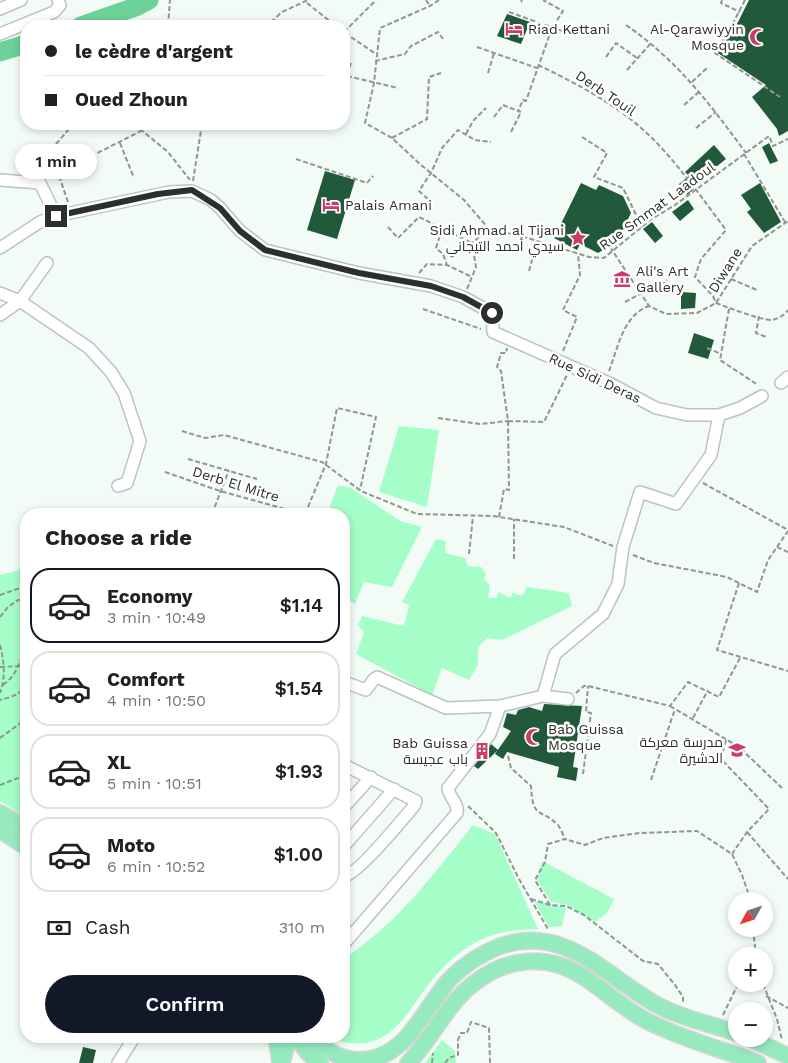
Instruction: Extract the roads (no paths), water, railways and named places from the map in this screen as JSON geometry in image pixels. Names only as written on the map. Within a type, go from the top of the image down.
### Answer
[{"type":"main road","points":[[0,813],[20,824]]},
{"type":"main road","points":[[0,830],[20,843]]},
{"type":"main road","points":[[320,1043],[327,1050],[341,1056],[361,1060],[378,1057],[401,1045],[451,978],[471,962],[508,944],[527,941],[552,943],[577,952],[648,999],[685,1017],[728,1030]]},
{"type":"main road","points":[[408,1063],[473,983],[496,970],[525,960],[564,967],[582,975],[645,1020],[663,1029],[758,1063]]},
{"type":"main road","points":[[277,1043],[281,1063]]},
{"type":"main road","points":[[281,1063],[288,1043]]},
{"type":"main road","points":[[300,1043],[308,1053],[320,1063]]},
{"type":"main road","points":[[769,1047],[787,1055]]},
{"type":"street","points":[[0,9],[21,0]]},
{"type":"street","points":[[34,20],[54,12],[60,5],[58,0]]},
{"type":"street","points":[[0,34],[20,26]]},
{"type":"street","points":[[0,180],[40,183],[56,216],[34,225],[0,248]]},
{"type":"street","name":"Rue Sidi Deras","points":[[56,216],[162,193],[192,190],[220,208],[240,231],[265,250],[366,275],[431,286],[463,297],[492,313],[493,332],[604,381],[656,408],[687,415],[719,415],[740,408],[762,392]]},
{"type":"street","points":[[0,315],[20,301],[47,263]]},
{"type":"street","points":[[0,293],[20,301],[89,348],[110,372],[124,393],[140,441],[128,483],[118,486]]},
{"type":"street","points":[[543,696],[555,654],[603,614],[618,584],[623,550],[640,492],[676,504],[696,479],[711,455],[719,415]]},
{"type":"street","points":[[350,684],[366,690],[378,677],[446,708],[500,706],[543,696],[568,699]]},
{"type":"street","points":[[350,937],[457,813],[457,806],[450,796],[448,788],[490,734],[500,706]]},
{"type":"street","points":[[350,768],[416,801],[416,804],[350,875]]},
{"type":"street","points":[[350,800],[371,777]]},
{"type":"street","points":[[350,839],[394,789]]},
{"type":"street","points":[[118,1063],[131,1043]]},
{"type":"waterway","points":[[98,20],[138,6],[149,0]]},
{"type":"waterway","points":[[0,52],[20,46]]},
{"type":"place","name":"Riad Kettani","points":[[514,29]]},
{"type":"place","name":"Al-Qarawiyyin Mosque","points":[[758,37]]},
{"type":"place","name":"Palais Amani","points":[[331,205]]},
{"type":"place","name":"Sidi Ahmad al Tijani سيدي أحمد التيجاني","points":[[578,238]]},
{"type":"place","name":"Ali's Art Gallery","points":[[622,279]]},
{"type":"place","name":"Bab Guissa Mosque","points":[[534,737]]},
{"type":"place","name":"مدرسة معركة الدشيرة","points":[[737,750]]},
{"type":"place","name":"Bab Guissa باب عجيسة","points":[[482,751]]}]
